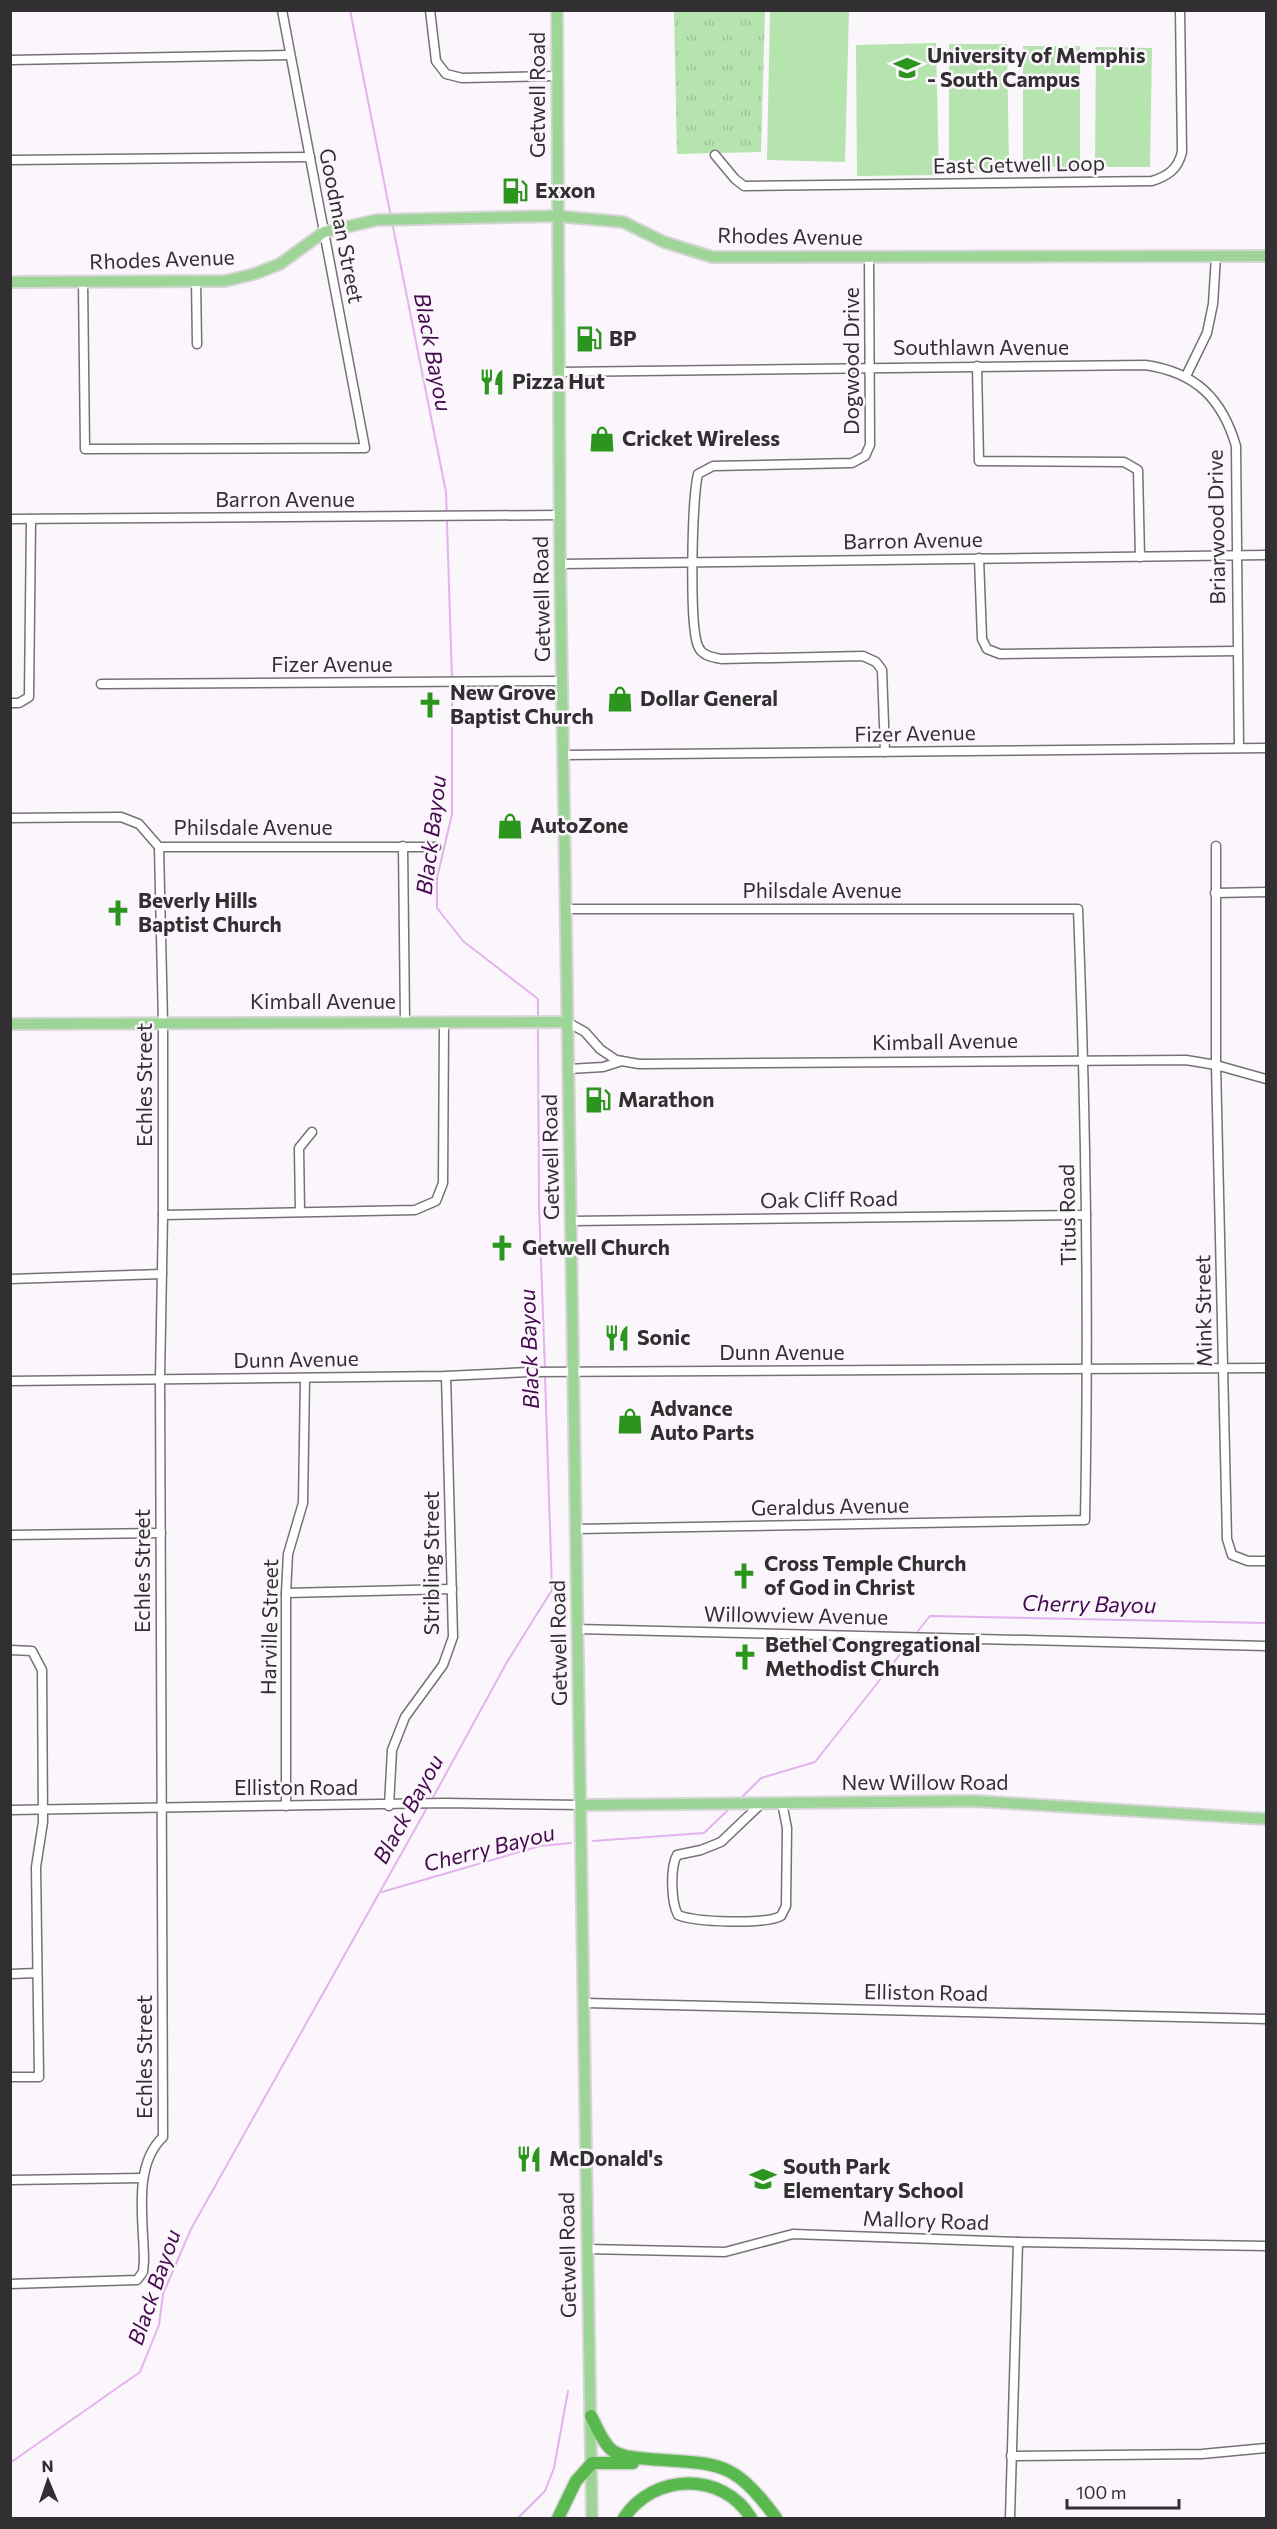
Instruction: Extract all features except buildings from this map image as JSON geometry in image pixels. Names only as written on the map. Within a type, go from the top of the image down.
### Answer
[{"type":"highway","points":[[591,2416],[606,2445],[614,2452],[659,2460],[690,2460],[726,2469],[746,2482],[776,2518]]},
{"type":"highway","points":[[558,2518],[576,2481],[592,2463],[645,2463],[659,2460]]},
{"type":"highway","points":[[624,2518],[634,2505],[652,2492],[670,2485],[691,2483],[710,2486],[728,2494],[751,2518]]},
{"type":"main road","name":"Getwell Road","points":[[557,10],[556,216],[560,564],[592,2518]]},
{"type":"main road","name":"Rhodes Avenue","points":[[10,282],[225,281],[254,274],[280,264],[324,232],[348,224],[391,220],[556,216],[623,222],[664,242],[712,257],[1266,256]]},
{"type":"main road","name":"Kimball Avenue","points":[[10,1024],[567,1022]]},
{"type":"main road","name":"New Willow Road","points":[[582,1804],[986,1802],[1266,1819]]},
{"type":"street","name":"Goodman Street","points":[[83,282],[85,449],[365,448],[282,10]]},
{"type":"street","points":[[430,10],[436,61],[446,74],[462,78],[558,76]]},
{"type":"street","name":"East Getwell Loop","points":[[715,155],[744,186],[1093,182],[1159,178],[1173,170],[1182,152],[1180,10]]},
{"type":"street","points":[[10,60],[290,55]]},
{"type":"street","points":[[10,160],[310,157]]},
{"type":"street","points":[[1186,376],[1207,333],[1213,304],[1216,256]]},
{"type":"street","name":"Dogwood Drive","points":[[869,258],[870,445],[865,456],[852,463],[713,466],[698,474],[694,488],[695,633],[699,648],[706,655],[721,659],[864,656],[876,662],[882,670],[885,752]]},
{"type":"street","points":[[196,280],[197,344]]},
{"type":"street","name":"Southlawn Avenue","points":[[558,372],[871,366],[1145,365],[1168,368],[1186,376]]},
{"type":"street","points":[[977,366],[979,462],[1124,462],[1138,470],[1140,557]]},
{"type":"street","name":"Briarwood Drive","points":[[1186,376],[1213,398],[1229,421],[1236,447],[1239,748]]},
{"type":"street","name":"Barron Avenue","points":[[10,519],[560,515]]},
{"type":"street","points":[[10,703],[19,703],[29,697],[31,519]]},
{"type":"street","name":"Barron Avenue","points":[[560,564],[1266,555]]},
{"type":"street","points":[[979,558],[982,639],[987,649],[1000,654],[1238,651]]},
{"type":"street","name":"Fizer Avenue","points":[[101,684],[563,681]]},
{"type":"street","name":"Fizer Avenue","points":[[564,756],[1266,748]]},
{"type":"street","name":"Philsdale Avenue","points":[[10,818],[121,817],[139,824],[159,847],[436,847]]},
{"type":"street","points":[[403,846],[405,1022]]},
{"type":"street","points":[[1216,846],[1216,1065]]},
{"type":"street","name":"Echles Street","points":[[10,2284],[137,2280],[143,2272],[143,2178],[151,2148],[163,2137],[160,1379],[163,1023],[159,847]]},
{"type":"street","points":[[1215,892],[1266,892]]},
{"type":"street","name":"Philsdale Avenue","points":[[566,909],[1078,909]]},
{"type":"street","name":"Titus Road","points":[[1078,909],[1084,1060],[1088,1370],[1085,1520]]},
{"type":"street","name":"Kimball Avenue","points":[[567,1022],[585,1032],[600,1049],[622,1061],[651,1064],[1186,1060],[1216,1065],[1266,1079]]},
{"type":"street","points":[[163,1215],[415,1210],[436,1201],[443,1183],[444,1023]]},
{"type":"street","name":"Kimball Avenue","points":[[569,1068],[603,1067],[622,1061]]},
{"type":"street","name":"Mink Street","points":[[1216,1065],[1227,1539],[1232,1555],[1248,1561],[1266,1561]]},
{"type":"street","points":[[300,1212],[299,1148],[312,1132]]},
{"type":"street","name":"Oak Cliff Road","points":[[571,1221],[1086,1215]]},
{"type":"street","points":[[10,1279],[162,1274]]},
{"type":"street","name":"Dunn Avenue","points":[[10,1381],[446,1376],[538,1372],[1266,1368]]},
{"type":"street","name":"Stribling Street","points":[[389,1806],[392,1750],[405,1717],[443,1665],[453,1637],[446,1376]]},
{"type":"street","name":"Harville Street","points":[[286,1806],[286,1593],[288,1554],[303,1503],[305,1378]]},
{"type":"street","name":"Geraldus Avenue","points":[[576,1529],[1085,1520]]},
{"type":"street","points":[[10,1535],[161,1533]]},
{"type":"street","points":[[286,1593],[452,1589]]},
{"type":"street","name":"Willowview Avenue","points":[[578,1629],[1266,1646]]},
{"type":"street","points":[[10,1650],[32,1651],[42,1670],[43,1809],[36,1868],[39,2077],[10,2077]]},
{"type":"street","name":"Elliston Road","points":[[10,1810],[389,1806],[445,1803],[582,1804]]},
{"type":"street","points":[[762,1803],[721,1842],[677,1856],[674,1864],[674,1903],[678,1915],[765,1922],[785,1912],[787,1828],[782,1803]]},
{"type":"street","points":[[10,1974],[37,1974]]},
{"type":"street","name":"Elliston Road","points":[[585,2004],[1266,2019]]},
{"type":"street","points":[[10,2181],[143,2178]]},
{"type":"street","name":"Mallory Road","points":[[587,2249],[725,2252],[793,2234],[1018,2242],[1266,2246]]},
{"type":"street","points":[[1010,2518],[1018,2242]]},
{"type":"street","points":[[1011,2456],[1202,2454],[1266,2448]]},
{"type":"green space","points":[[674,11],[765,11],[761,152],[677,154]]},
{"type":"green space","points":[[770,11],[849,11],[845,162],[767,160]]},
{"type":"green space","points":[[936,43],[939,175],[857,176],[856,45]]},
{"type":"green space","points":[[949,44],[1007,44],[1009,170],[949,171]]},
{"type":"green space","points":[[1023,46],[1080,46],[1080,167],[1023,167]]},
{"type":"green space","points":[[1096,47],[1152,48],[1150,167],[1095,167]]},
{"type":"waterway","name":"Black Bayou","points":[[350,10],[391,217]]},
{"type":"waterway","name":"Black Bayou","points":[[392,222],[446,492],[452,679]]},
{"type":"waterway","name":"Black Bayou","points":[[452,685],[452,814],[437,878],[437,908],[463,941],[538,999],[538,1018]]},
{"type":"waterway","name":"Black Bayou","points":[[538,1027],[539,1206],[545,1369]]},
{"type":"waterway","name":"Black Bayou","points":[[431,1801],[507,1662],[552,1590],[545,1375]]},
{"type":"waterway","name":"Cherry Bayou","points":[[918,1631],[930,1616],[1266,1623]]},
{"type":"waterway","name":"Cherry Bayou","points":[[742,1797],[761,1778],[815,1762],[909,1643]]},
{"type":"waterway","name":"Black Bayou","points":[[10,2463],[140,2372],[159,2325],[163,2294],[191,2229],[428,1806]]},
{"type":"waterway","name":"Cherry Bayou","points":[[593,1841],[704,1833],[729,1809]]},
{"type":"waterway","name":"Cherry Bayou","points":[[382,1892],[540,1846],[571,1843]]},
{"type":"waterway","points":[[518,2518],[545,2491],[554,2468],[568,2391]]},
{"type":"place","name":"University of Memphis - South Campus","points":[[907,68]]},
{"type":"place","name":"Exxon","points":[[515,191]]},
{"type":"place","name":"BP","points":[[589,339]]},
{"type":"place","name":"Pizza Hut","points":[[492,382]]},
{"type":"place","name":"Cricket Wireless","points":[[602,439]]},
{"type":"place","name":"Dollar General","points":[[620,699]]},
{"type":"place","name":"New Grove Baptist Church","points":[[430,705]]},
{"type":"place","name":"AutoZone","points":[[510,826]]},
{"type":"place","name":"Beverly Hills Baptist Church","points":[[118,913]]},
{"type":"place","name":"Marathon","points":[[598,1100]]},
{"type":"place","name":"Getwell Church","points":[[502,1248]]},
{"type":"place","name":"Sonic","points":[[617,1338]]},
{"type":"place","name":"Advance Auto Parts","points":[[630,1421]]},
{"type":"place","name":"Cross Temple Church of God in Christ","points":[[744,1576]]},
{"type":"place","name":"Bethel Congregational Methodist Church","points":[[745,1657]]},
{"type":"place","name":"McDonald's","points":[[529,2159]]},
{"type":"place","name":"South Park Elementary School","points":[[763,2179]]}]
